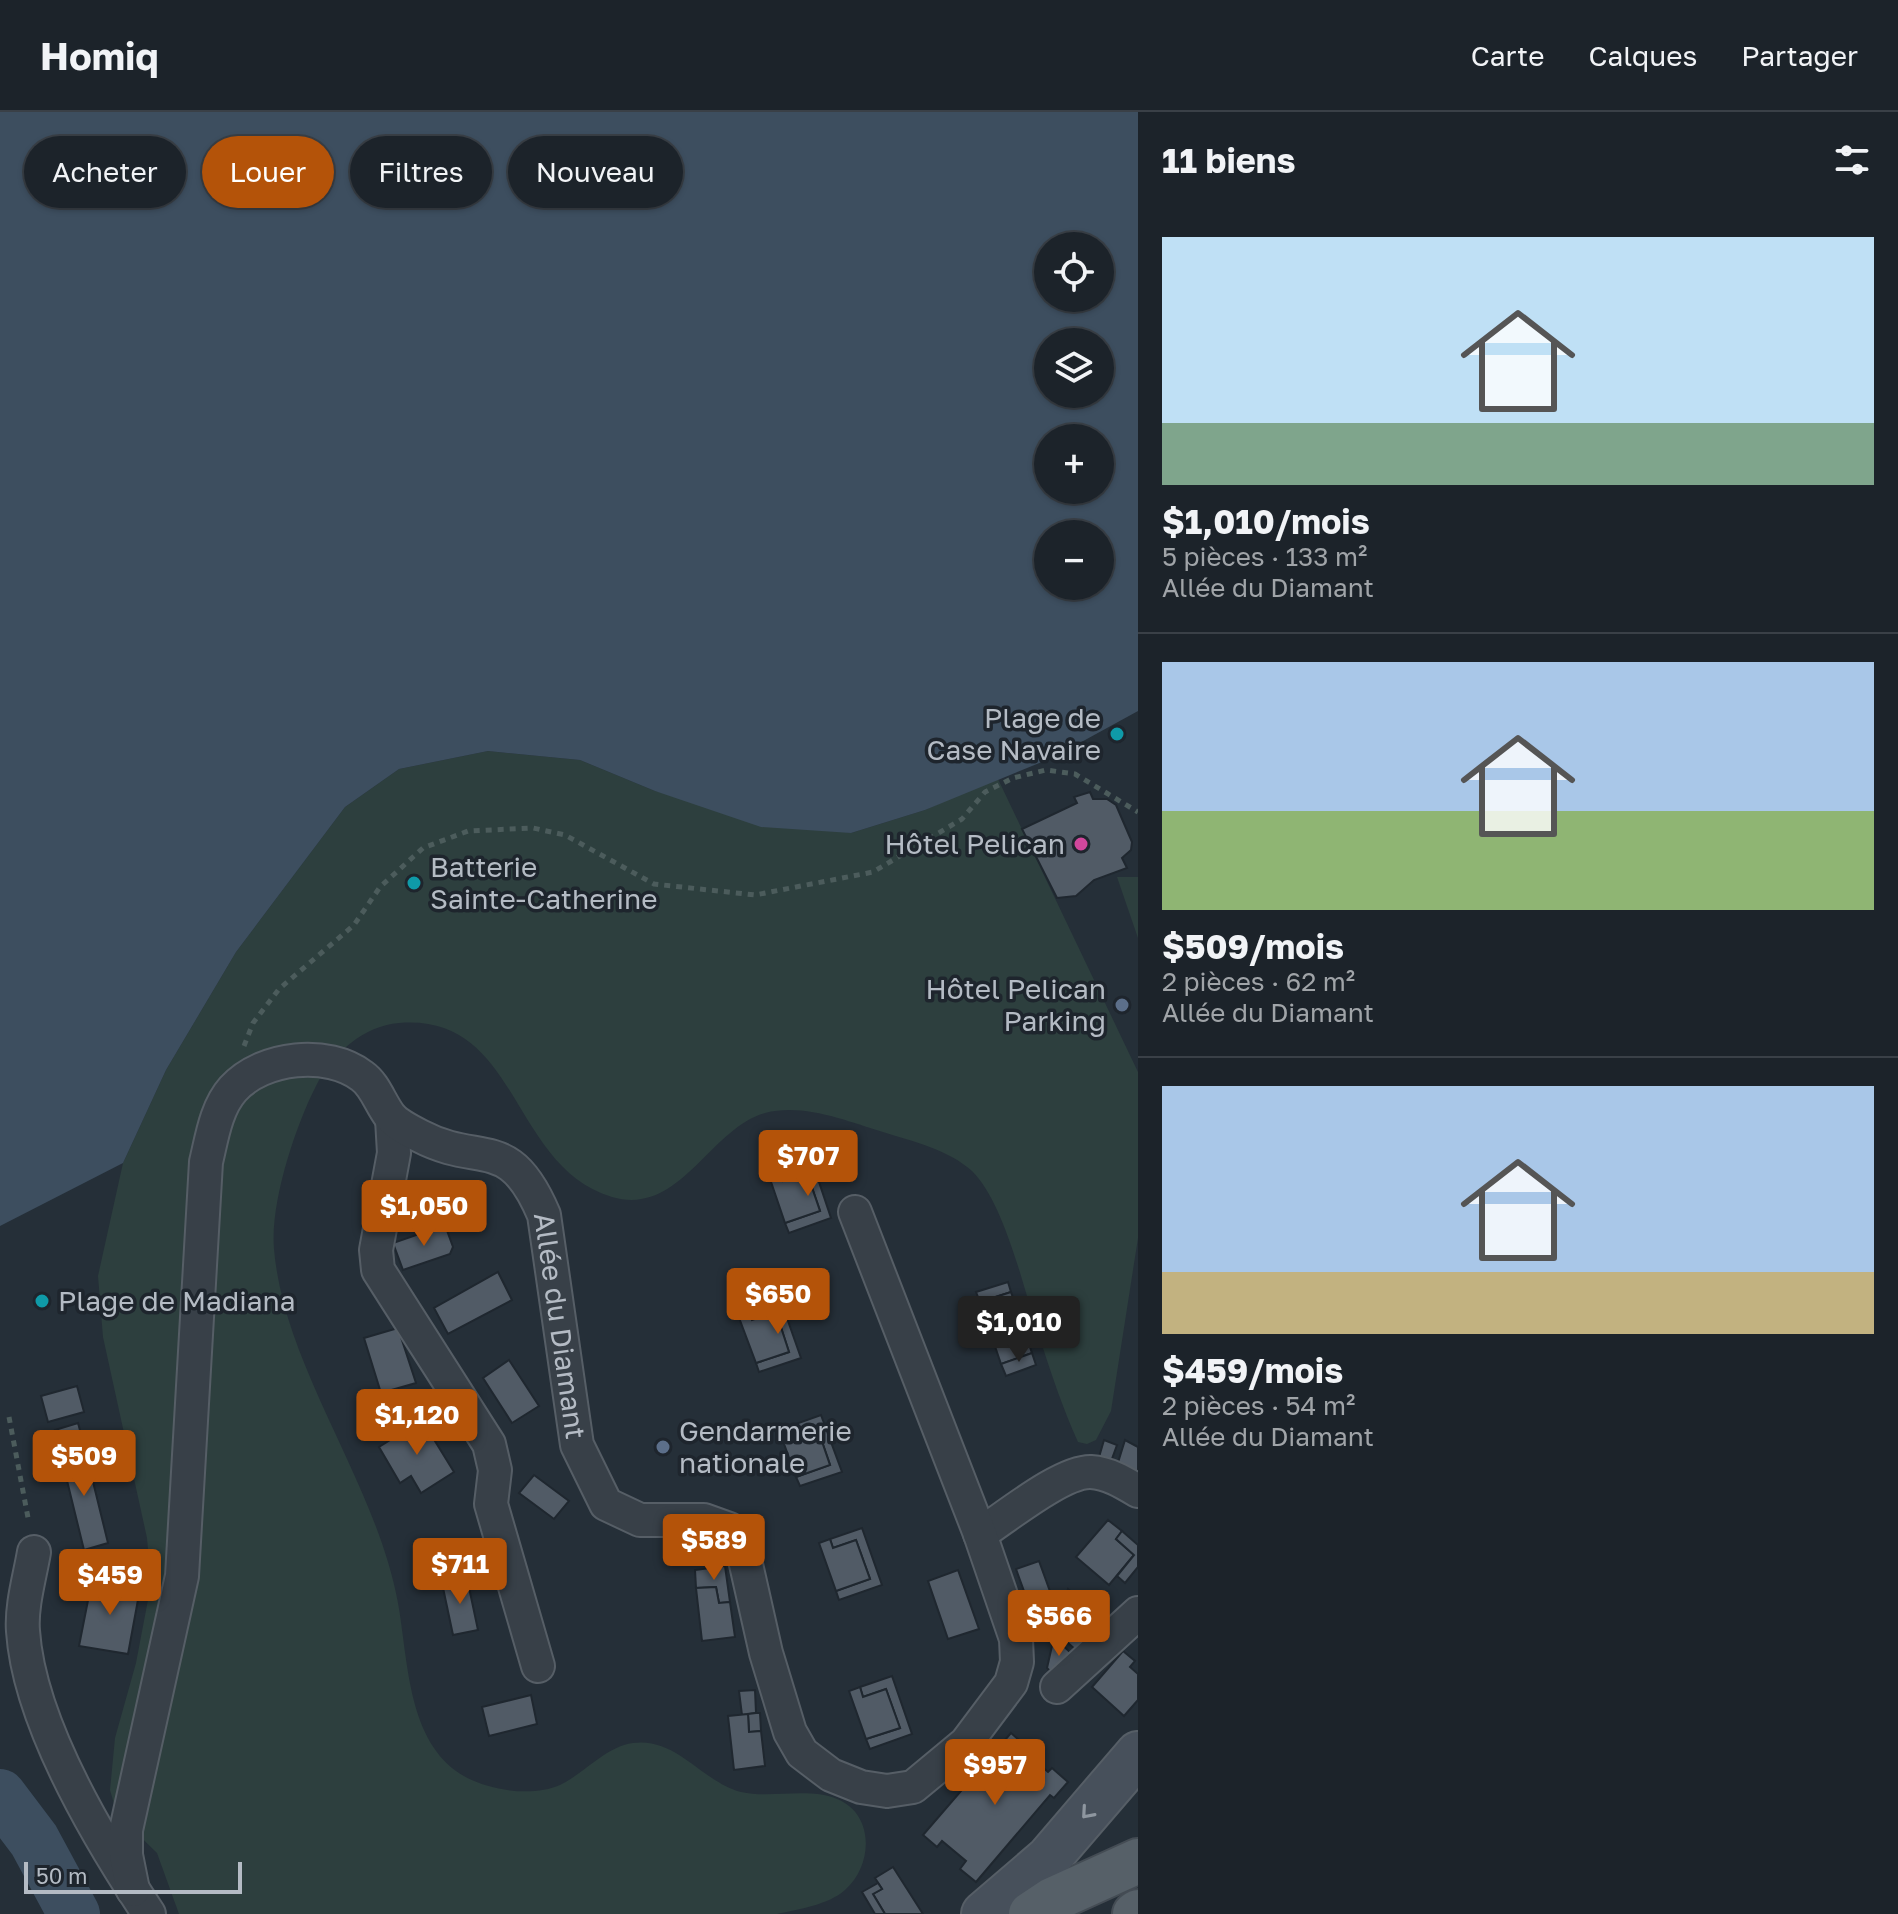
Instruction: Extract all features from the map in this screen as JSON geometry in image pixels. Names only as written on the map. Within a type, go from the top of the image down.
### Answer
[{"type":"main road","points":[[1031,1914],[1052,1900],[1138,1861]]},
{"type":"main road","points":[[1066,1914],[1138,1871]]},
{"type":"street","name":"Allée du Diamant","points":[[234,1087],[259,1071],[289,1061],[327,1061],[350,1067],[367,1078],[392,1119],[442,1147],[487,1152],[508,1163],[532,1186],[544,1215],[577,1445],[606,1504],[640,1520],[704,1520],[729,1529],[743,1551],[766,1653],[790,1732],[802,1753],[831,1775],[861,1787],[887,1791],[913,1787],[966,1743],[1011,1683],[1017,1662],[1016,1639],[980,1534],[855,1212]]},
{"type":"street","points":[[141,1902],[126,1855],[126,1830],[182,1576],[206,1162],[217,1115],[234,1087]]},
{"type":"street","points":[[392,1119],[394,1153],[376,1250],[378,1270],[489,1444],[495,1470],[491,1504],[538,1666]]},
{"type":"street","points":[[980,1534],[1069,1476],[1087,1472],[1109,1475],[1138,1491]]},
{"type":"street","points":[[34,1552],[22,1627],[44,1719],[90,1818],[141,1902]]},
{"type":"street","points":[[1057,1687],[1138,1613]]},
{"type":"street","points":[[984,1914],[1048,1859],[1138,1754]]},
{"type":"path","points":[[234,1087],[238,1061],[253,1023],[279,989],[354,925],[380,887],[423,848],[468,831],[533,828],[565,835],[654,884],[755,895],[873,872],[962,819],[985,792],[1013,778],[1046,770],[1075,774],[1138,812]]},
{"type":"path","points":[[9,1417],[34,1552]]},
{"type":"shaded area","points":[[488,751],[580,760],[655,791],[851,833],[925,810],[997,777],[1138,1072],[1138,1238],[1111,1411],[1096,1440],[1087,1444],[1078,1442],[1053,1378],[1004,1226],[984,1186],[972,1171],[952,1157],[840,1119],[810,1112],[780,1110],[745,1122],[676,1183],[657,1195],[636,1200],[612,1197],[578,1180],[552,1155],[492,1065],[469,1042],[439,1026],[399,1023],[361,1036],[340,1053],[323,1074],[300,1122],[280,1188],[274,1249],[281,1293],[294,1338],[371,1513],[387,1558],[398,1603],[412,1694],[428,1737],[440,1756],[467,1778],[493,1787],[521,1791],[560,1785],[623,1745],[649,1743],[676,1753],[727,1787],[741,1792],[802,1793],[837,1799],[849,1806],[864,1828],[865,1855],[854,1880],[838,1895],[813,1906],[777,1914],[179,1914],[157,1853],[117,1814],[110,1790],[115,1738],[136,1663],[151,1584],[147,1538],[103,1337],[98,1276],[123,1163],[166,1070],[236,952],[345,807],[399,769]]},
{"type":"shaded area","points":[[1117,877],[1138,877],[1138,938]]},
{"type":"water","points":[[0,112],[1138,112],[1138,711],[1054,757],[925,810],[851,833],[761,827],[655,791],[580,760],[488,751],[399,769],[345,807],[236,952],[166,1070],[123,1163],[0,1226]]},
{"type":"building","name":"Hôtel Pelican","points":[[1090,792],[1093,799],[1107,799],[1116,805],[1132,842],[1131,850],[1122,858],[1127,868],[1094,880],[1076,896],[1057,898],[1022,829],[1077,803],[1074,797]]},
{"type":"building","points":[[812,1161],[831,1218],[789,1233],[785,1223],[820,1211],[807,1173],[783,1181],[780,1173]]},
{"type":"building","points":[[780,1173],[783,1181],[807,1173],[820,1211],[785,1223],[769,1176]]},
{"type":"building","points":[[445,1225],[453,1247],[450,1254],[403,1270],[393,1243]]},
{"type":"building","points":[[498,1272],[512,1300],[448,1334],[434,1308]]},
{"type":"building","points":[[1008,1282],[1011,1292],[980,1302],[976,1292]]},
{"type":"building","points":[[1011,1292],[1032,1353],[1001,1364],[980,1302]]},
{"type":"building","points":[[781,1301],[801,1358],[759,1372],[756,1363],[789,1352],[776,1312],[752,1320],[749,1311]]},
{"type":"building","points":[[749,1311],[752,1320],[776,1312],[789,1352],[756,1363],[738,1315]]},
{"type":"building","points":[[398,1328],[416,1383],[381,1393],[364,1338]]},
{"type":"building","points":[[1032,1353],[1036,1365],[1006,1376],[1001,1364]]},
{"type":"building","points":[[509,1360],[539,1406],[512,1423],[483,1378]]},
{"type":"building","points":[[77,1386],[84,1412],[48,1422],[41,1396]]},
{"type":"building","points":[[384,1401],[395,1434],[382,1439],[370,1406]]},
{"type":"building","points":[[821,1415],[842,1472],[800,1486],[796,1477],[830,1465],[817,1427],[793,1434],[790,1426]]},
{"type":"building","points":[[422,1420],[454,1472],[421,1493],[411,1476],[400,1483],[379,1447]]},
{"type":"building","points":[[78,1423],[84,1445],[60,1452],[55,1430]]},
{"type":"building","points":[[790,1426],[793,1434],[817,1427],[830,1465],[796,1477],[779,1430]]},
{"type":"building","points":[[1104,1440],[1117,1445],[1109,1467],[1097,1464]]},
{"type":"building","points":[[1125,1440],[1138,1447],[1138,1481],[1116,1469]]},
{"type":"building","points":[[84,1445],[108,1543],[84,1550],[60,1452]]},
{"type":"building","points":[[534,1475],[569,1501],[554,1519],[519,1493]]},
{"type":"building","points":[[1108,1520],[1122,1531],[1116,1539],[1134,1555],[1109,1585],[1076,1557]]},
{"type":"building","points":[[862,1528],[882,1585],[839,1600],[836,1591],[870,1579],[856,1540],[833,1548],[830,1539]]},
{"type":"building","points":[[1122,1531],[1138,1545],[1138,1567],[1125,1583],[1117,1576],[1134,1555],[1116,1539]]},
{"type":"building","points":[[830,1539],[833,1548],[856,1540],[870,1579],[836,1591],[819,1543]]},
{"type":"building","points":[[1039,1561],[1056,1608],[1033,1616],[1016,1569]]},
{"type":"building","points":[[725,1566],[730,1602],[719,1603],[716,1587],[696,1588],[695,1570]]},
{"type":"building","points":[[958,1570],[979,1629],[948,1639],[928,1581]]},
{"type":"building","points":[[467,1578],[478,1630],[453,1635],[442,1583]]},
{"type":"building","points":[[92,1580],[140,1589],[128,1654],[79,1646]]},
{"type":"building","points":[[716,1587],[719,1603],[730,1602],[735,1637],[702,1641],[696,1588]]},
{"type":"building","points":[[1068,1589],[1098,1615],[1080,1635],[1087,1640],[1077,1651],[1056,1632]]},
{"type":"building","points":[[1098,1615],[1104,1621],[1087,1640],[1080,1635]]},
{"type":"building","points":[[1054,1637],[1074,1656],[1056,1677],[1047,1668]]},
{"type":"building","points":[[1123,1651],[1135,1661],[1130,1667],[1138,1674],[1138,1700],[1124,1716],[1092,1687]]},
{"type":"building","points":[[892,1676],[912,1734],[870,1749],[866,1739],[900,1728],[886,1689],[863,1697],[860,1687]]},
{"type":"building","points":[[860,1687],[863,1697],[886,1689],[900,1728],[866,1739],[849,1691]]},
{"type":"building","points":[[755,1690],[756,1713],[742,1715],[739,1691]]},
{"type":"building","points":[[531,1695],[537,1724],[489,1736],[482,1707]]},
{"type":"building","points":[[760,1713],[761,1731],[749,1732],[748,1714]]},
{"type":"building","points":[[748,1714],[749,1732],[761,1731],[765,1766],[734,1770],[728,1716]]},
{"type":"building","points":[[1011,1733],[1027,1747],[1024,1751],[1048,1772],[1052,1768],[1068,1782],[1054,1798],[1050,1795],[976,1882],[960,1869],[966,1861],[942,1841],[937,1847],[923,1835]]},
{"type":"building","points":[[893,1867],[923,1914],[885,1914],[873,1894],[882,1889],[875,1878]]},
{"type":"building","points":[[878,1883],[882,1889],[873,1894],[885,1914],[875,1914],[862,1892]]},
{"type":"waterway","points":[[0,1795],[34,1840],[74,1914]]},
{"type":"place","name":"Plage de Case Navaire","points":[[1117,734]]},
{"type":"place","name":"Hôtel Pelican","points":[[1081,844]]},
{"type":"place","name":"Batterie Sainte-Catherine","points":[[414,883]]},
{"type":"place","name":"Hôtel Pelican Parking","points":[[1122,1005]]},
{"type":"place","name":"Plage de Madiana","points":[[42,1301]]},
{"type":"place","name":"Gendarmerie nationale","points":[[663,1447]]}]
